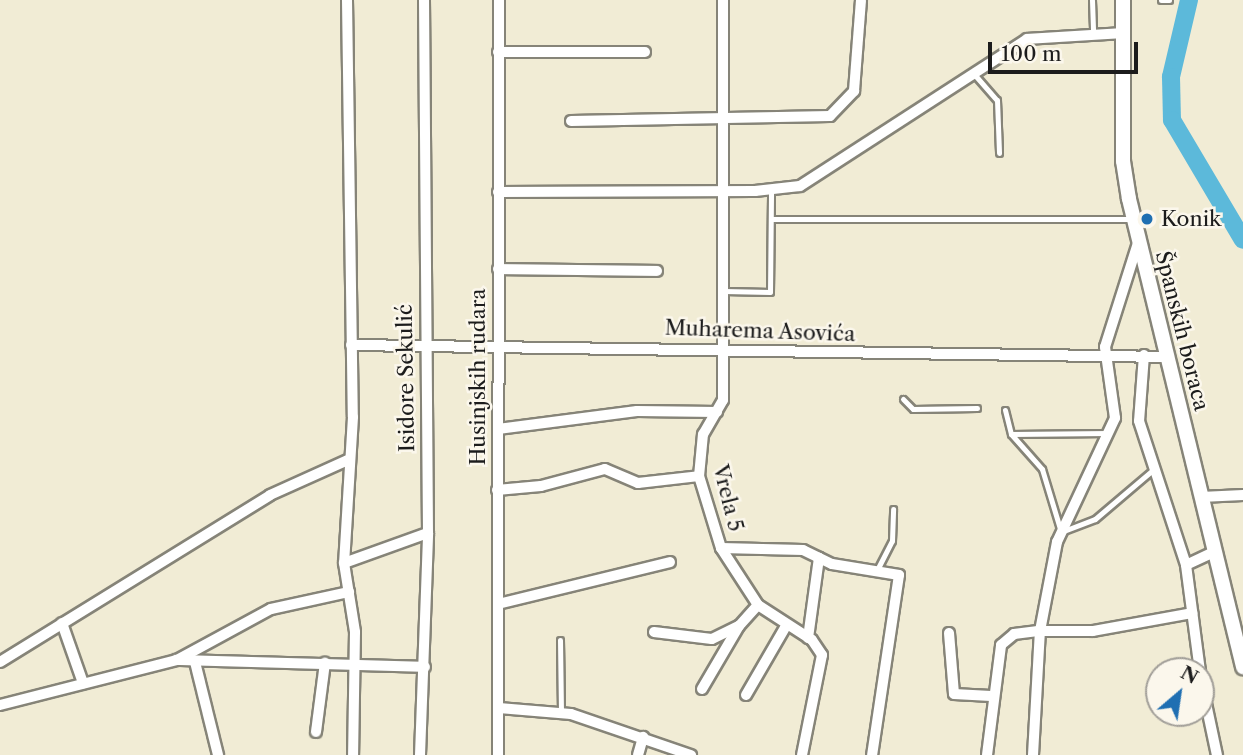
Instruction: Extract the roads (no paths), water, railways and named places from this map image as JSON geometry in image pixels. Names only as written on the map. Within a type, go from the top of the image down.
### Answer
[{"type":"main road","name":"Španskih boraca","points":[[1123,0],[1123,161],[1134,219],[1243,667]]},
{"type":"street","points":[[347,0],[351,345],[344,563],[355,665],[353,755]]},
{"type":"street","name":"Isidore Sekulić","points":[[421,755],[428,533],[424,345],[424,0]]},
{"type":"street","name":"Husinjskih rudara","points":[[498,755],[499,0]]},
{"type":"street","name":"Vrela 5","points":[[723,0],[724,348],[717,412],[699,444],[699,476],[721,548],[758,605],[786,626],[808,638]]},
{"type":"street","points":[[571,121],[723,121],[825,117],[854,91],[861,0]]},
{"type":"street","points":[[498,192],[771,191],[815,180],[1027,39],[1123,33]]},
{"type":"street","points":[[498,52],[645,52]]},
{"type":"street","points":[[1033,755],[1040,631],[1060,532],[1109,433],[1116,410],[1105,356],[1139,240]]},
{"type":"street","points":[[498,270],[657,271]]},
{"type":"street","name":"Muharema Asovića","points":[[351,345],[724,348],[1167,357]]},
{"type":"street","points":[[1144,355],[1139,421],[1186,565],[1198,657]]},
{"type":"street","points":[[498,429],[637,411],[717,412]]},
{"type":"street","points":[[0,662],[270,495],[348,460]]},
{"type":"street","points":[[497,490],[541,486],[605,469],[638,482],[699,476]]},
{"type":"street","points":[[1201,497],[1243,495]]},
{"type":"street","points":[[344,563],[428,533]]},
{"type":"street","points":[[721,548],[803,550],[819,558],[894,570],[900,582],[883,649],[872,755]]},
{"type":"street","points":[[1186,565],[1214,552]]},
{"type":"street","points":[[802,755],[824,670],[820,649],[808,638],[819,558]]},
{"type":"street","points":[[498,604],[670,562]]},
{"type":"street","points":[[0,705],[176,660],[271,609],[349,592]]},
{"type":"street","points":[[702,690],[739,626],[758,605]]},
{"type":"street","points":[[987,755],[992,696],[1006,639],[1040,631],[1093,631],[1192,613]]},
{"type":"street","points":[[62,623],[83,683]]},
{"type":"street","points":[[654,632],[695,641],[739,626]]},
{"type":"street","points":[[746,695],[786,626]]},
{"type":"street","points":[[949,634],[954,694],[992,696]]},
{"type":"street","points":[[176,660],[425,667]]},
{"type":"street","points":[[195,662],[218,755]]},
{"type":"street","points":[[316,732],[324,663]]},
{"type":"street","points":[[499,708],[561,711],[691,755]]},
{"type":"street","points":[[1211,727],[1217,755]]},
{"type":"street","points":[[638,755],[643,737]]},
{"type":"lane","points":[[1092,0],[1093,33]]},
{"type":"lane","points":[[1161,0],[1169,0]]},
{"type":"lane","points":[[974,74],[997,100],[999,153]]},
{"type":"lane","points":[[724,291],[769,292],[771,191]]},
{"type":"lane","points":[[771,219],[1134,219]]},
{"type":"lane","points":[[903,400],[913,409],[976,408]]},
{"type":"lane","points":[[1005,410],[1011,434],[1042,469],[1060,532],[1095,519],[1154,468]]},
{"type":"lane","points":[[1011,434],[1109,433]]},
{"type":"lane","points":[[878,568],[892,541],[894,509]]},
{"type":"lane","points":[[560,640],[561,711]]},
{"type":"waterway","points":[[1189,0],[1171,77],[1172,120],[1243,240]]},
{"type":"place","name":"Konik","points":[[1147,219]]}]
